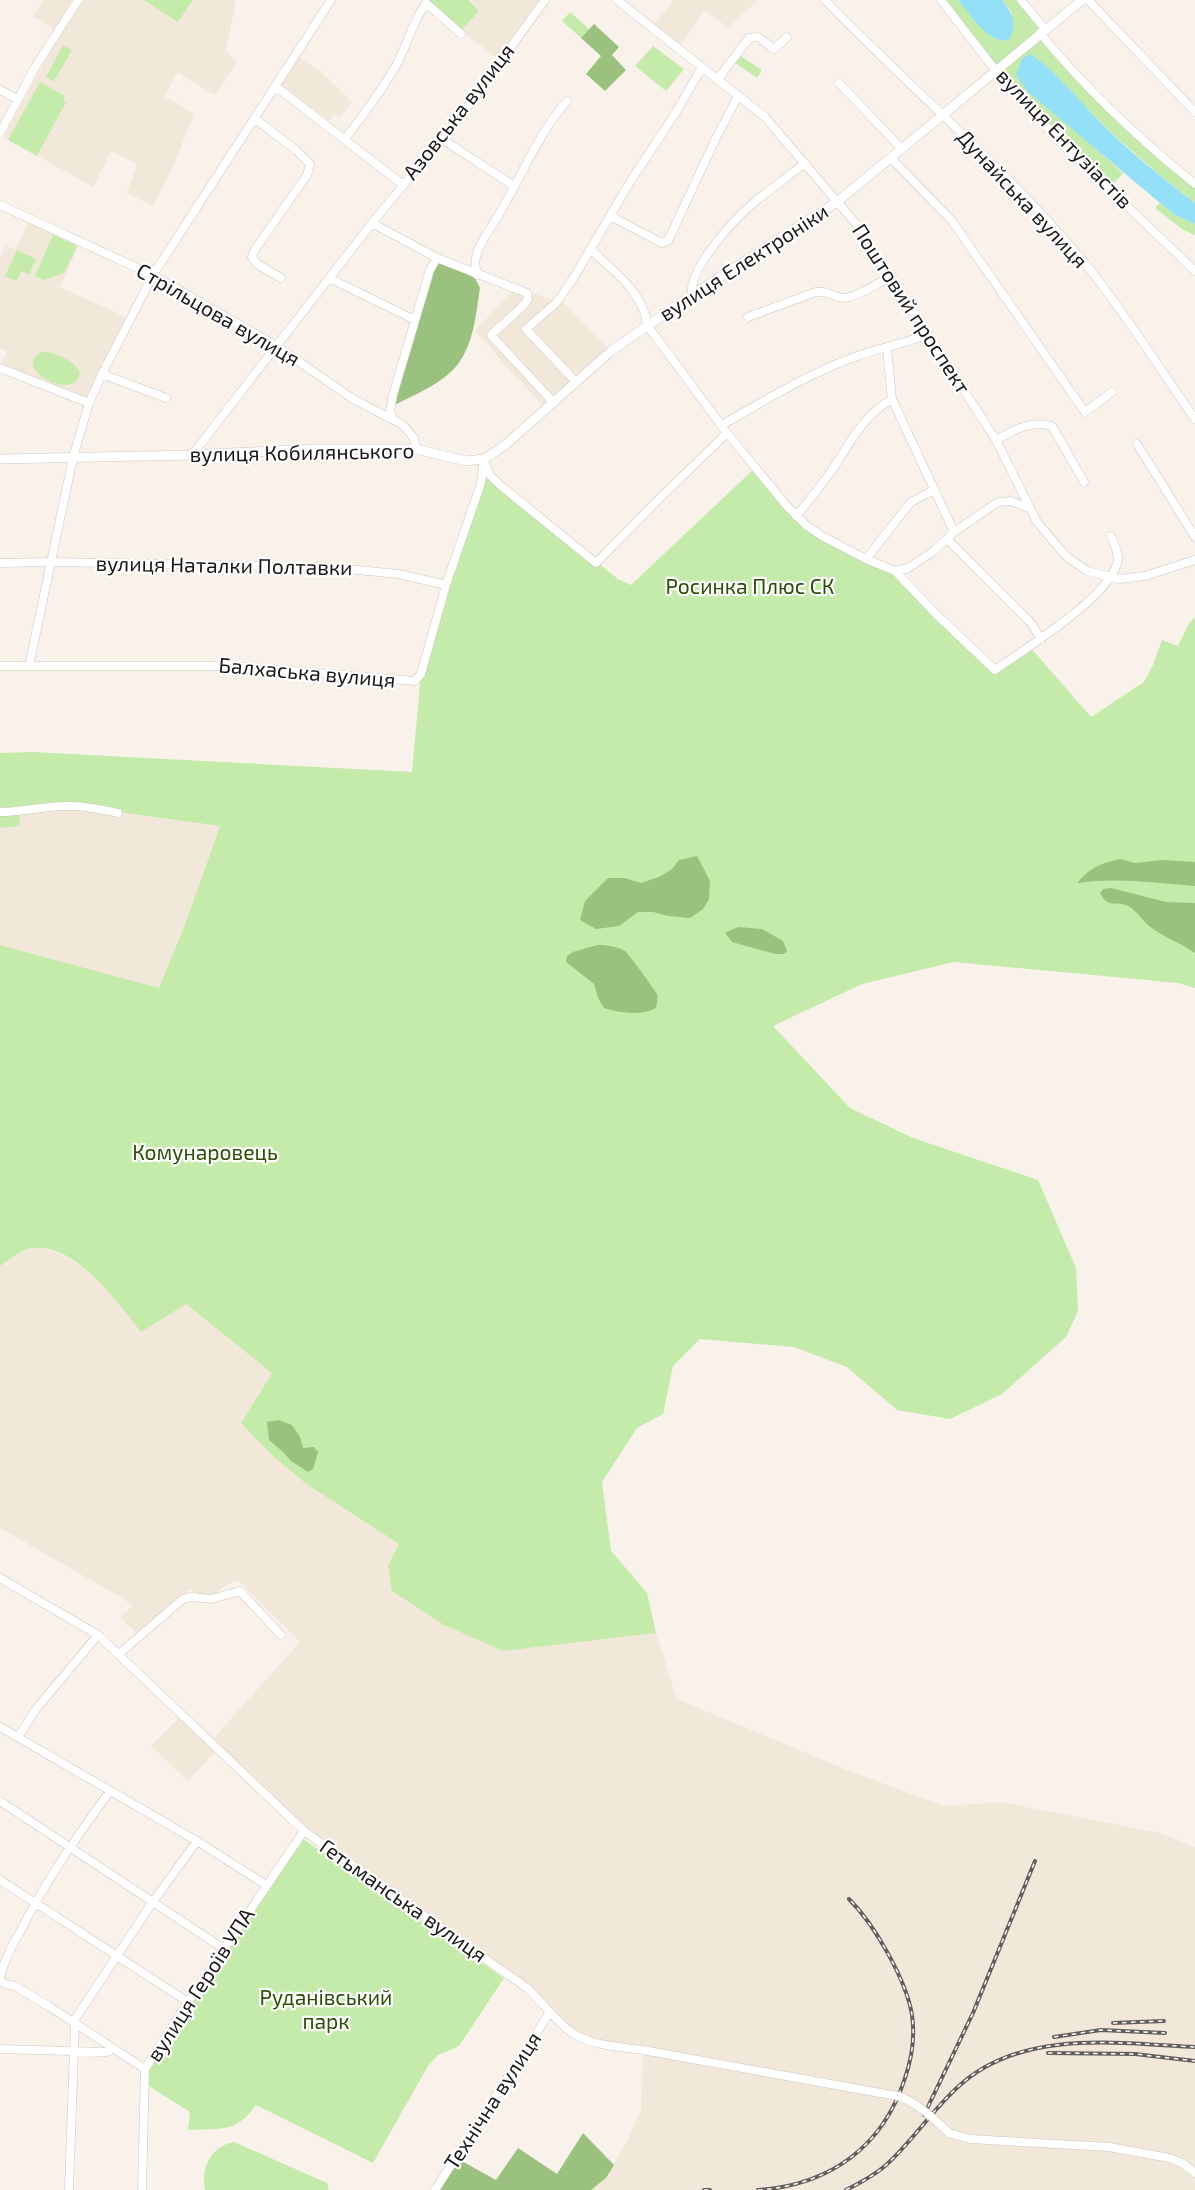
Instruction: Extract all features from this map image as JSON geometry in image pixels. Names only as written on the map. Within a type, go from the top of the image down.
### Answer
[{"type":"main road","name":"вулиця Електроніки","points":[[484,459],[504,446],[611,351],[692,294],[837,202],[1082,0]]},
{"type":"main road","name":"вулиця Кобилянського","points":[[0,459],[192,455],[312,449],[416,449],[466,461],[484,459]]},
{"type":"street","points":[[0,133],[17,99],[78,0]]},
{"type":"street","points":[[29,666],[73,458],[89,403],[102,374],[153,275],[331,0]]},
{"type":"street","name":"Азовська вулиця","points":[[192,455],[402,184],[442,139],[545,0]]},
{"type":"street","name":"Поштовий проспект","points":[[617,0],[701,69],[765,117],[857,225],[996,440],[1036,522],[1076,565],[1087,571],[1119,579],[1145,576],[1195,561]]},
{"type":"street","name":"Дунайська вулиця","points":[[825,0],[1043,216],[1088,267],[1195,418]]},
{"type":"street","name":"вулиця Ентузіастів","points":[[941,0],[1062,144],[1195,272]]},
{"type":"street","points":[[1021,0],[1064,63],[1131,129],[1195,184]]},
{"type":"street","points":[[1088,0],[1195,112]]},
{"type":"street","points":[[345,139],[376,98],[399,60],[414,22],[426,3],[461,34]]},
{"type":"street","points":[[717,80],[749,38],[758,37],[774,49],[787,37]]},
{"type":"street","points":[[576,382],[526,329],[560,299],[701,69]]},
{"type":"street","points":[[839,83],[902,149]]},
{"type":"street","points":[[275,86],[402,184]]},
{"type":"street","points":[[0,90],[17,99]]},
{"type":"street","points":[[610,216],[653,240],[662,243],[668,241],[738,96]]},
{"type":"street","points":[[477,275],[476,255],[556,113],[567,101]]},
{"type":"street","points":[[254,118],[296,150],[310,164],[307,175],[252,257],[257,264],[281,278]]},
{"type":"street","points":[[442,139],[514,186]]},
{"type":"street","points":[[891,158],[952,221],[1085,412],[1112,392]]},
{"type":"street","points":[[692,294],[694,281],[700,268],[729,228],[757,200],[805,163]]},
{"type":"street","name":"Стрільцова вулиця","points":[[0,205],[153,275],[275,345],[353,399],[393,419],[411,432],[416,442],[416,449]]},
{"type":"street","points":[[372,222],[437,258],[527,293],[528,299],[524,304],[491,335],[553,402]]},
{"type":"street","points":[[590,249],[640,300],[646,312],[648,325],[727,433],[796,516],[822,536],[895,571],[995,670],[1041,639],[1095,595],[1116,568],[1118,557],[1111,536]]},
{"type":"street","points":[[393,419],[390,412],[393,395],[430,270],[437,258]]},
{"type":"street","points":[[748,317],[816,292],[825,291],[843,298],[850,297],[890,277]]},
{"type":"street","points":[[329,278],[416,320]]},
{"type":"street","points":[[722,425],[824,370],[859,355],[928,334]]},
{"type":"street","points":[[887,348],[892,399],[954,532]]},
{"type":"street","points":[[0,368],[89,403]]},
{"type":"street","points":[[102,374],[166,398]]},
{"type":"street","points":[[796,516],[833,468],[869,415],[892,399]]},
{"type":"street","points":[[996,440],[1027,425],[1043,423],[1052,426],[1084,482]]},
{"type":"street","points":[[484,459],[490,475],[500,485],[596,563],[727,433]]},
{"type":"street","points":[[1137,444],[1195,537]]},
{"type":"street","name":"Балхаська вулиця","points":[[0,666],[233,666],[415,681],[421,674],[446,585],[481,483],[484,459]]},
{"type":"street","points":[[866,559],[911,502],[934,490]]},
{"type":"street","points":[[895,571],[908,568],[921,560],[954,532],[998,502],[1011,501],[1029,508]]},
{"type":"street","points":[[947,539],[1031,623],[1041,639]]},
{"type":"street","name":"вулиця Наталки Полтавки","points":[[0,563],[326,567],[399,574],[446,585]]},
{"type":"street","points":[[0,812],[72,806],[118,813]]},
{"type":"street","name":"Гетьманська вулиця","points":[[0,1578],[98,1635],[120,1653],[304,1831],[527,1988],[576,2035],[607,2046],[643,2050],[898,2096],[922,2109],[949,2133],[970,2139],[1109,2147],[1169,2158],[1182,2163],[1195,2173]]},
{"type":"street","points":[[120,1653],[183,1599],[192,1597],[210,1599],[240,1591],[281,1635]]},
{"type":"street","points":[[18,1737],[36,1709],[98,1635]]},
{"type":"street","points":[[0,1726],[197,1841],[266,1886]]},
{"type":"street","points":[[110,1791],[69,1847],[35,1903],[5,1960],[0,1979],[5,1984],[15,1986],[74,2022],[145,2069]]},
{"type":"street","points":[[0,1801],[224,1949]]},
{"type":"street","name":"вулиця Героїв УПА","points":[[142,2190],[145,2069],[304,1831]]},
{"type":"street","points":[[69,2190],[74,2022],[152,1902],[197,1841]]},
{"type":"street","points":[[0,1880],[188,2002]]},
{"type":"street","name":"Технічна вулиця","points":[[435,2190],[550,2012]]},
{"type":"street","points":[[0,2049],[105,2052],[112,2048]]},
{"type":"shaded area","points":[[44,0],[75,0],[55,30],[33,16]]},
{"type":"shaded area","points":[[84,0],[236,0],[226,51],[237,63],[214,95],[178,72],[164,96],[194,114],[174,165],[153,206],[127,193],[137,164],[111,151],[93,187],[3,137],[56,41]]},
{"type":"shaded area","points":[[428,0],[545,0],[501,61],[460,30]]},
{"type":"shaded area","points":[[674,0],[758,0],[727,29],[719,20],[704,11],[680,46],[654,25]]},
{"type":"shaded area","points":[[298,56],[321,72],[352,102],[340,117],[335,114],[329,121],[280,84]]},
{"type":"shaded area","points":[[31,219],[81,241],[60,287],[128,318],[87,401],[0,367],[7,351],[0,348],[0,258],[6,245],[15,250]]},
{"type":"shaded area","points":[[515,288],[548,298],[556,303],[560,299],[611,351],[545,409],[475,331]]},
{"type":"shaded area","points":[[45,807],[118,813],[220,826],[186,922],[159,988],[0,945],[0,828],[19,826],[20,812]]},
{"type":"shaded area","points":[[33,1248],[52,1250],[66,1257],[85,1268],[108,1291],[186,1304],[272,1373],[241,1423],[273,1456],[305,1483],[399,1544],[444,1625],[503,1651],[656,1633],[677,1699],[847,1770],[944,1806],[1001,1802],[1160,1833],[1195,1847],[1195,2190],[591,2190],[606,2177],[627,2142],[641,2110],[643,2050],[581,2037],[540,2000],[304,1831],[217,1750],[188,1781],[151,1746],[182,1715],[210,1742],[300,1642],[238,1580],[211,1597],[201,1596],[190,1589],[138,1635],[120,1617],[133,1606],[0,1528],[0,1266],[15,1255]]},
{"type":"green space","points":[[144,0],[193,0],[178,22]]},
{"type":"green space","points":[[429,0],[468,0],[479,11],[461,30]]},
{"type":"green space","points":[[941,0],[958,0],[983,28],[1012,13],[1002,0],[1021,0],[1040,23],[1040,34],[1064,63],[1195,184],[1195,203],[1120,140],[1056,76],[1029,54],[1041,101],[1123,173],[1110,188],[1062,144]]},
{"type":"green space","points":[[570,12],[589,29],[581,38],[562,21]]},
{"type":"green space","points":[[594,24],[619,47],[612,55],[626,70],[605,91],[586,74],[601,56],[581,38]]},
{"type":"green space","points":[[63,45],[72,50],[54,81],[46,77]]},
{"type":"green space","points":[[653,46],[684,69],[666,91],[635,66]]},
{"type":"green space","points":[[739,55],[762,70],[757,78],[734,62]]},
{"type":"green space","points":[[40,82],[65,96],[63,100],[66,102],[37,156],[8,140]]},
{"type":"green space","points":[[1160,203],[1175,215],[1195,224],[1195,235],[1182,229],[1155,208]]},
{"type":"green space","points":[[53,235],[77,246],[64,273],[44,280],[35,276]]},
{"type":"green space","points":[[17,250],[36,259],[29,275],[21,271],[18,279],[13,280],[5,276]]},
{"type":"green space","points":[[440,261],[475,278],[480,288],[476,317],[468,347],[452,371],[427,388],[391,407],[433,271]]},
{"type":"green space","points":[[42,352],[59,355],[70,361],[80,373],[76,382],[67,385],[57,384],[38,373],[33,366],[34,358]]},
{"type":"green space","points":[[755,468],[807,525],[895,571],[994,670],[1030,647],[1091,717],[1144,682],[1162,640],[1178,646],[1188,625],[1195,617],[1195,988],[1178,983],[954,962],[862,984],[773,1026],[850,1108],[913,1138],[1038,1180],[1076,1268],[1078,1311],[1066,1337],[1002,1394],[950,1419],[897,1410],[847,1367],[794,1347],[700,1339],[673,1366],[663,1414],[637,1428],[602,1482],[611,1551],[647,1593],[656,1633],[503,1651],[444,1625],[392,1591],[388,1566],[399,1544],[305,1483],[273,1456],[241,1423],[272,1373],[186,1304],[141,1332],[108,1291],[80,1265],[65,1255],[49,1249],[33,1248],[19,1253],[0,1266],[0,945],[159,988],[186,922],[220,826],[72,806],[20,812],[19,826],[0,828],[0,753],[33,752],[412,772],[421,674],[483,472],[490,475],[618,579],[631,585]]},
{"type":"green space","points":[[697,856],[710,881],[709,899],[703,909],[693,916],[689,918],[638,912],[619,926],[596,929],[580,920],[585,901],[608,878],[625,878],[641,883],[659,877],[672,869],[679,860]]},
{"type":"green space","points":[[1121,859],[1134,863],[1163,860],[1195,862],[1195,886],[1121,881],[1077,883],[1097,866]]},
{"type":"green space","points":[[1111,888],[1166,902],[1195,903],[1195,953],[1154,930],[1128,906],[1106,901],[1100,893],[1103,889]]},
{"type":"green space","points":[[738,927],[762,929],[783,941],[787,951],[784,954],[775,954],[732,942],[725,933]]},
{"type":"green space","points":[[597,945],[615,947],[627,953],[657,994],[656,1008],[650,1011],[630,1013],[604,1008],[594,984],[566,962],[567,956],[573,952]]},
{"type":"green space","points":[[279,1420],[292,1425],[300,1437],[303,1448],[314,1447],[318,1452],[313,1469],[308,1472],[291,1461],[269,1440],[267,1422]]},
{"type":"green space","name":"Руданівський парк","points":[[303,1839],[504,1978],[459,2046],[438,2055],[428,2066],[373,2163],[256,2105],[241,2121],[226,2128],[188,2130],[190,2112],[147,2085],[151,2061]]},
{"type":"green space","points":[[583,2133],[614,2165],[606,2178],[591,2190],[438,2190],[458,2159],[496,2180],[518,2148],[557,2174]]},
{"type":"green space","points":[[234,2142],[327,2183],[329,2190],[205,2190],[204,2174],[209,2159],[219,2148]]},
{"type":"water","points":[[958,0],[1002,0],[1013,19],[1013,29],[1009,40],[994,38],[987,33]]},
{"type":"water","points":[[1029,54],[1054,74],[1132,152],[1195,203],[1195,224],[1175,215],[1028,92],[1016,75],[1022,59]]},
{"type":"railway","points":[[924,2115],[973,2013],[1035,1861]]},
{"type":"railway","points":[[758,2190],[784,2187],[808,2180],[830,2171],[850,2158],[883,2124],[895,2102],[907,2070],[913,2031],[909,2001],[888,1953],[869,1923],[849,1899]]},
{"type":"railway","points":[[1113,2023],[1164,2021]]},
{"type":"railway","points":[[1054,2037],[1101,2030],[1165,2033]]},
{"type":"railway","points":[[846,2190],[885,2166],[959,2086],[984,2068],[1011,2055],[1071,2044],[1134,2043],[1195,2047]]},
{"type":"railway","points":[[1048,2053],[1135,2054],[1195,2061]]},
{"type":"railway","points":[[704,2190],[710,2190]]},
{"type":"park label","name":"Росинка Плюс СК","points":[[750,587]]},
{"type":"park label","name":"Комунаровець","points":[[205,1153]]}]
